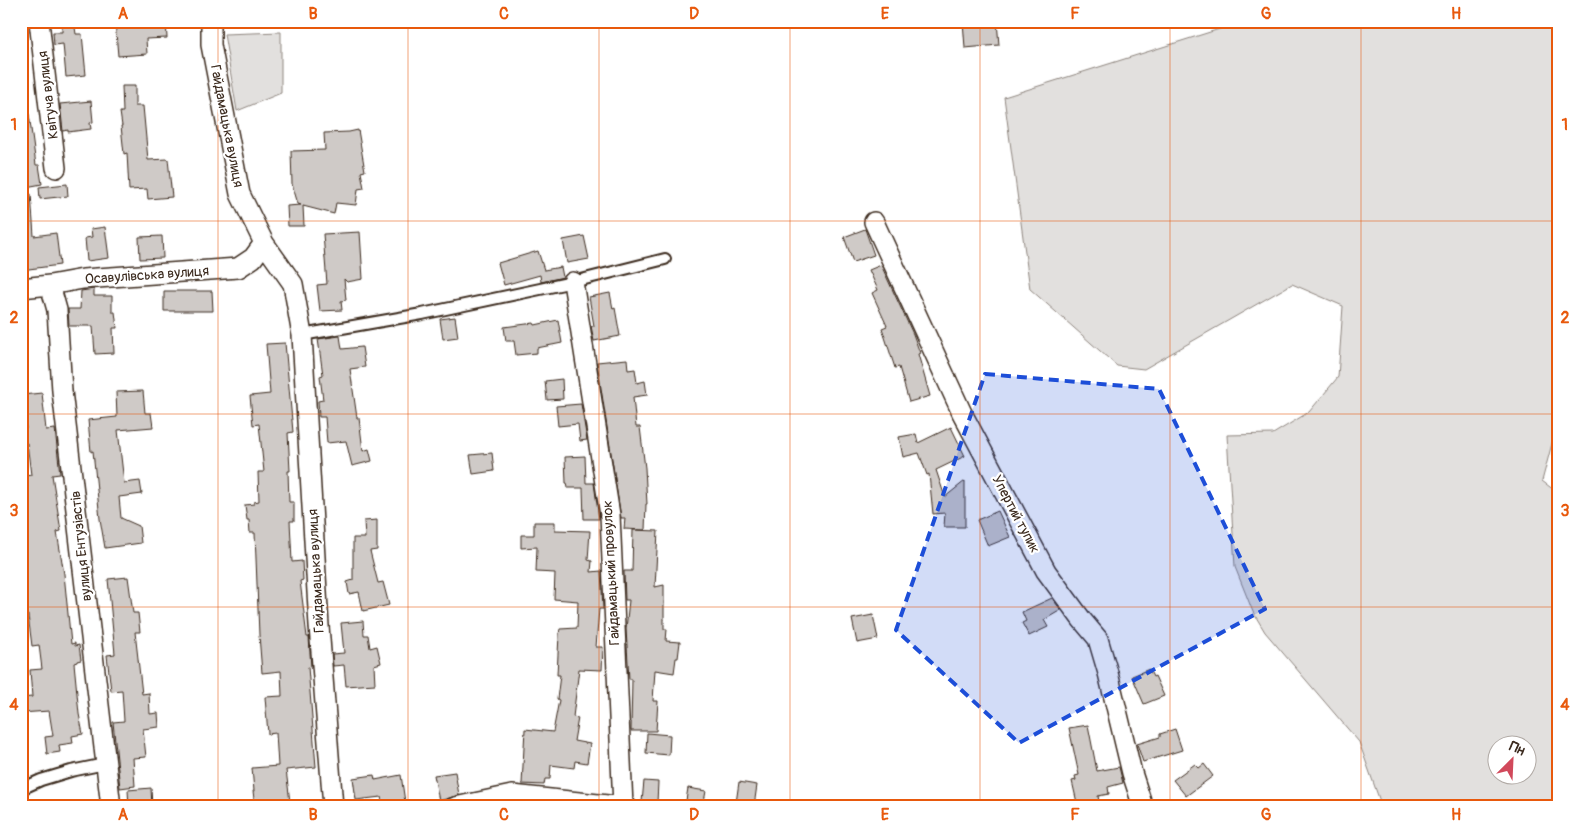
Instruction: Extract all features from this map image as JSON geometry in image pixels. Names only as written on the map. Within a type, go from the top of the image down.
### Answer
[{"type":"street","name":"Квітуча вулиця","points":[[39,21],[56,168]]},
{"type":"street","name":"Гайдамацька вулиця","points":[[211,21],[211,45],[240,194],[264,243],[293,284],[302,334],[318,626],[332,807]]},
{"type":"street","name":"Упертий тупик","points":[[874,222],[962,413],[1037,554],[1051,578],[1098,639],[1132,774],[1143,807]]},
{"type":"street","name":"Осавулівська вулиця","points":[[21,288],[83,279],[238,268],[253,258],[264,243]]},
{"type":"street","name":"Гайдамацький провулок","points":[[573,282],[610,515],[625,806]]},
{"type":"street","name":"вулиця Ентузіастів","points":[[50,285],[57,310],[62,391],[111,807]]},
{"type":"street","points":[[455,807],[512,795],[625,806]]},
{"type":"lane","points":[[302,334],[422,314],[573,282],[665,259]]},
{"type":"lane","points":[[21,789],[64,773],[105,764]]},
{"type":"highlighted area","points":[[985,374],[1159,389],[1265,609],[1019,743],[896,630]]},
{"type":"shaded area","points":[[1245,21],[1558,21],[1558,421],[1542,481],[1558,493],[1558,807],[1382,807],[1359,742],[1265,632],[1253,612],[1235,567],[1227,435],[1273,434],[1309,412],[1338,377],[1343,306],[1292,284],[1144,369],[1117,366],[1030,289],[1004,97]]},
{"type":"shaded area","points":[[281,32],[281,93],[237,111],[224,34]]},
{"type":"building","points":[[62,21],[74,21],[76,34],[82,34],[86,75],[66,77],[63,44],[54,45],[53,32],[62,32]]},
{"type":"building","points":[[115,21],[166,21],[167,38],[146,39],[147,54],[118,56]]},
{"type":"building","points":[[963,21],[997,21],[999,45],[965,48]]},
{"type":"building","points":[[122,86],[135,86],[135,106],[143,106],[148,160],[168,159],[172,197],[148,199],[147,189],[129,190],[127,153],[124,154],[120,112],[123,112]]},
{"type":"building","points":[[91,101],[93,122],[90,123],[91,129],[63,131],[60,104]]},
{"type":"building","points":[[29,114],[36,165],[39,165],[42,184],[26,187],[26,184],[21,185],[21,115]]},
{"type":"building","points":[[358,130],[365,171],[361,172],[364,188],[358,189],[356,205],[336,203],[334,214],[303,206],[304,226],[288,226],[287,206],[301,205],[298,204],[292,184],[291,151],[325,150],[324,133]]},
{"type":"building","points":[[67,184],[68,196],[40,199],[39,187]]},
{"type":"building","points":[[21,194],[31,194],[34,236],[56,233],[60,265],[21,270]]},
{"type":"building","points":[[105,227],[109,258],[87,261],[85,238],[92,237],[91,229]]},
{"type":"building","points":[[865,229],[874,255],[853,262],[844,237]]},
{"type":"building","points":[[360,232],[363,279],[347,282],[344,279],[346,300],[341,301],[342,310],[320,311],[317,285],[327,284],[323,234]]},
{"type":"building","points":[[162,236],[163,258],[140,259],[139,237]]},
{"type":"building","points":[[584,236],[589,259],[567,263],[563,240]]},
{"type":"building","points":[[538,251],[544,270],[561,267],[563,277],[541,282],[540,275],[504,285],[498,263]]},
{"type":"building","points":[[881,265],[913,334],[920,353],[918,354],[930,396],[909,402],[899,367],[895,368],[882,328],[887,326],[872,293],[878,290],[869,270]]},
{"type":"building","points":[[94,289],[94,296],[112,296],[112,312],[115,312],[117,328],[113,328],[114,353],[95,354],[93,326],[69,326],[68,309],[80,309],[81,291]]},
{"type":"building","points":[[164,291],[212,291],[213,311],[164,311]]},
{"type":"building","points":[[610,293],[620,336],[594,341],[591,326],[594,326],[589,297]]},
{"type":"building","points":[[455,317],[458,337],[443,339],[440,319]]},
{"type":"building","points":[[558,320],[562,343],[537,348],[537,353],[516,355],[514,341],[506,341],[504,327],[534,323],[535,325]]},
{"type":"building","points":[[340,336],[342,349],[362,347],[365,367],[350,369],[363,451],[369,449],[372,461],[352,466],[346,441],[327,443],[325,417],[319,417],[318,401],[323,400],[320,376],[323,375],[318,339]]},
{"type":"building","points":[[285,343],[293,432],[288,433],[289,502],[294,502],[294,521],[290,521],[292,562],[302,561],[303,580],[300,581],[307,637],[309,637],[311,668],[308,667],[316,767],[286,770],[290,802],[255,807],[252,768],[278,766],[276,733],[268,734],[265,697],[282,696],[281,671],[262,673],[255,533],[250,533],[245,505],[254,504],[254,502],[259,501],[258,472],[264,472],[259,424],[253,425],[250,396],[270,394],[266,344]]},
{"type":"building","points":[[627,359],[628,370],[635,369],[637,383],[645,381],[647,395],[633,397],[636,427],[640,427],[645,468],[647,504],[645,530],[624,529],[625,518],[621,518],[597,362]]},
{"type":"building","points":[[562,379],[563,399],[547,400],[545,381]]},
{"type":"building","points":[[143,391],[145,413],[151,413],[153,427],[118,430],[124,483],[140,481],[142,494],[119,497],[121,518],[139,526],[141,543],[105,548],[88,420],[117,417],[116,392]]},
{"type":"building","points":[[42,393],[46,430],[55,429],[60,474],[52,475],[61,531],[57,532],[64,574],[71,644],[79,645],[81,660],[74,663],[83,734],[72,736],[73,743],[59,745],[60,752],[47,754],[45,737],[53,736],[49,711],[21,713],[21,698],[32,697],[30,670],[42,669],[39,645],[32,646],[28,615],[23,615],[21,600],[21,579],[24,579],[21,553],[24,552],[21,533],[21,477],[31,475],[27,443],[21,444],[21,430],[26,429],[22,395]]},
{"type":"building","points":[[581,404],[587,440],[580,441],[578,424],[558,426],[556,406]]},
{"type":"building","points":[[951,427],[965,456],[936,470],[945,497],[965,481],[965,527],[944,527],[945,513],[933,514],[929,474],[927,475],[919,453],[903,457],[899,437],[916,434],[918,443]]},
{"type":"building","points":[[492,453],[494,471],[473,474],[470,455]]},
{"type":"building","points":[[585,456],[586,483],[594,483],[599,519],[584,519],[583,488],[568,488],[566,483],[565,457]]},
{"type":"building","points":[[998,511],[1010,537],[988,546],[977,520]]},
{"type":"building","points":[[377,520],[377,550],[370,551],[378,583],[383,582],[389,605],[363,611],[359,592],[349,594],[347,582],[353,580],[353,538],[365,538],[364,521]]},
{"type":"building","points":[[534,522],[555,522],[555,530],[590,531],[588,560],[592,561],[591,572],[601,571],[603,609],[599,609],[596,647],[603,647],[602,670],[579,669],[573,717],[578,718],[574,741],[590,744],[587,763],[575,761],[574,768],[551,765],[550,779],[545,779],[544,785],[522,784],[525,729],[553,732],[559,700],[557,699],[560,675],[557,675],[559,634],[560,629],[577,628],[578,601],[554,599],[555,573],[536,572],[537,547],[521,548],[521,535],[534,535]]},
{"type":"building","points":[[633,530],[658,531],[655,587],[664,585],[664,629],[667,629],[666,641],[680,642],[674,673],[655,670],[653,701],[658,701],[656,731],[631,731],[632,679],[629,679],[626,629],[629,600],[625,600],[624,571],[632,571]]},
{"type":"building","points":[[128,577],[133,613],[138,613],[140,632],[135,632],[142,694],[149,693],[150,714],[158,713],[159,727],[143,729],[146,757],[133,758],[135,786],[120,788],[113,722],[124,721],[122,690],[111,691],[107,655],[115,654],[108,579]]},
{"type":"building","points":[[1052,598],[1061,610],[1044,620],[1048,627],[1029,636],[1022,623],[1026,621],[1022,612]]},
{"type":"building","points":[[873,615],[878,639],[857,643],[852,619]]},
{"type":"building","points":[[363,621],[364,635],[368,635],[370,648],[377,646],[381,663],[374,665],[375,684],[346,686],[344,665],[333,666],[332,654],[344,653],[341,623]]},
{"type":"building","points":[[1149,669],[1153,677],[1155,676],[1164,696],[1144,704],[1132,676]]},
{"type":"building","points":[[1088,725],[1097,771],[1119,767],[1123,783],[1108,787],[1109,794],[1098,796],[1100,807],[1078,807],[1072,781],[1076,780],[1075,776],[1079,775],[1069,728]]},
{"type":"building","points":[[1175,729],[1182,750],[1143,762],[1137,744],[1160,737],[1160,734]]},
{"type":"building","points":[[647,733],[670,735],[669,755],[646,753]]},
{"type":"building","points":[[1195,764],[1199,768],[1204,764],[1213,776],[1186,796],[1173,780]]},
{"type":"building","points":[[455,772],[459,795],[439,801],[434,775]]},
{"type":"building","points":[[374,775],[375,780],[401,775],[405,802],[383,805],[381,797],[356,800],[353,778]]},
{"type":"building","points":[[644,781],[658,782],[657,803],[642,802]]},
{"type":"building","points":[[739,782],[757,785],[754,806],[736,803]]},
{"type":"building","points":[[151,788],[152,807],[129,807],[128,790]]},
{"type":"building","points":[[688,788],[706,791],[703,807],[685,807]]}]
